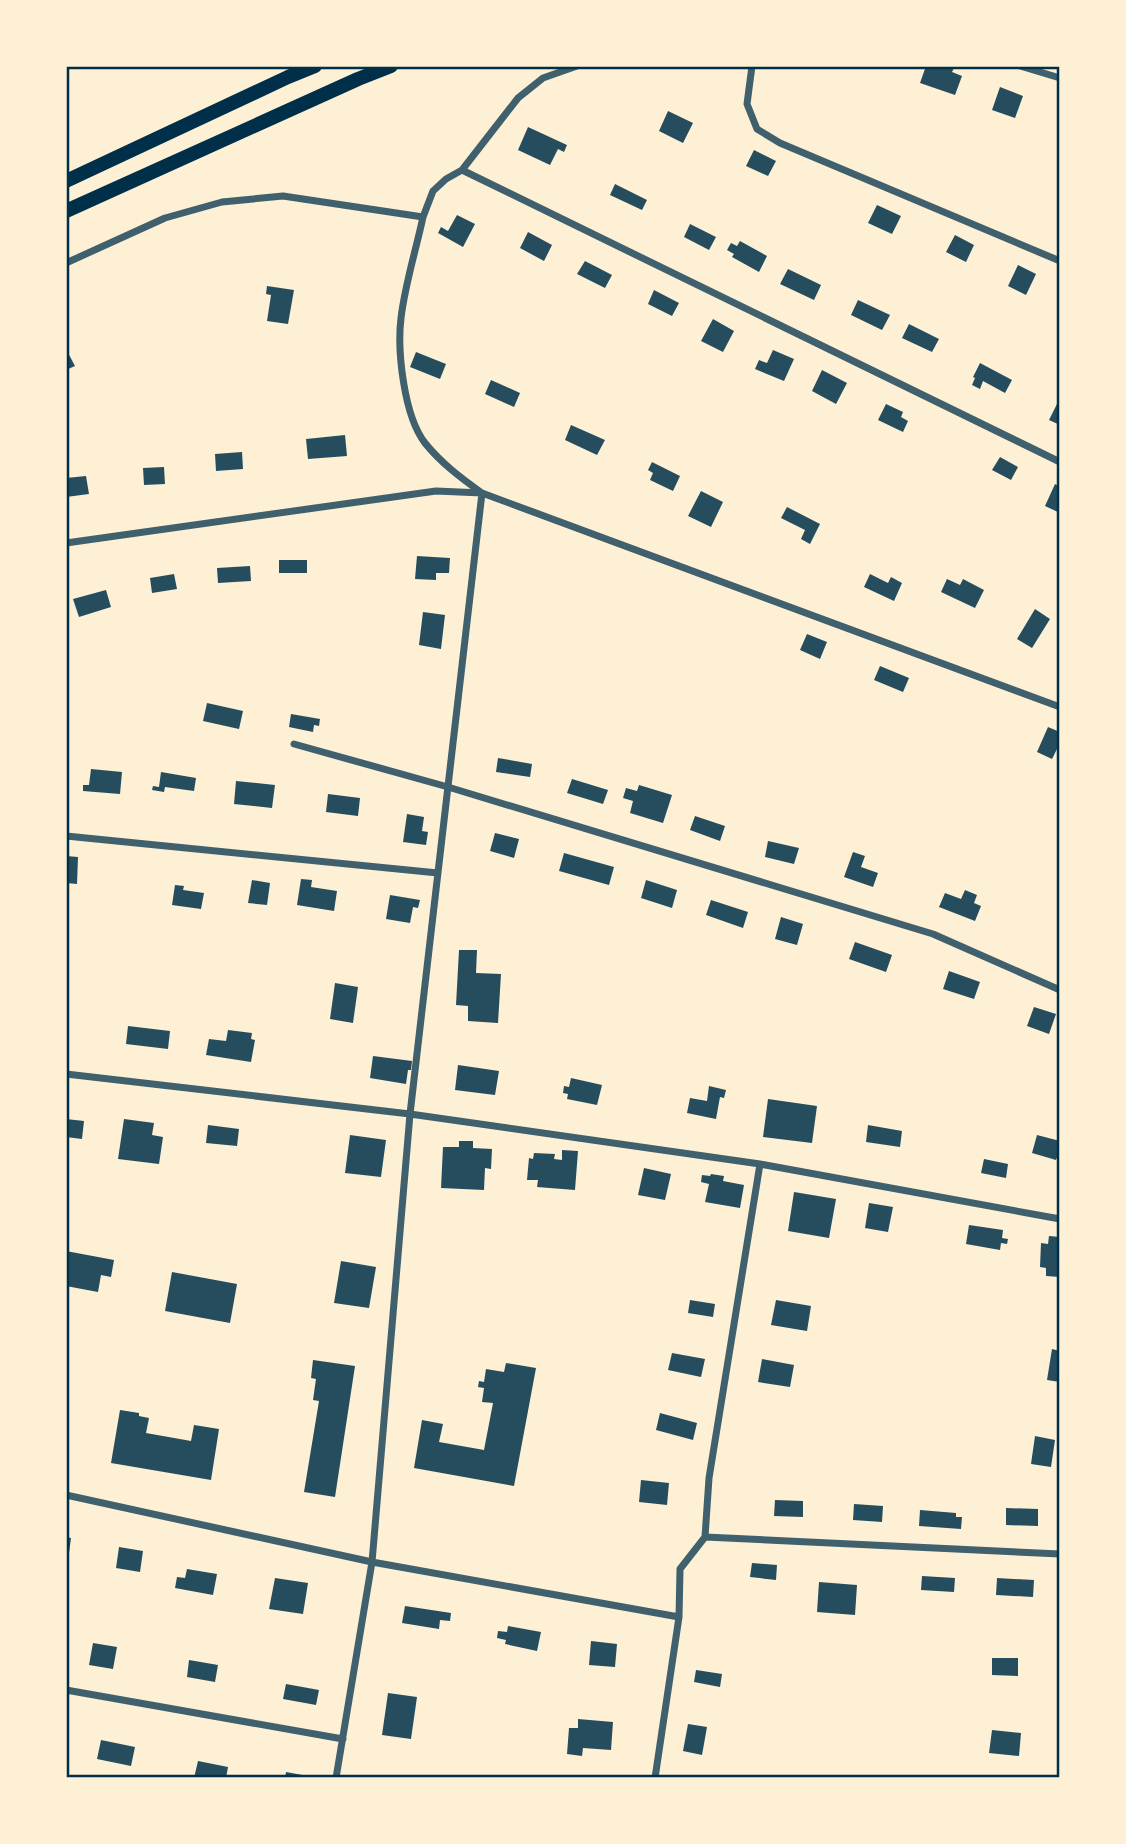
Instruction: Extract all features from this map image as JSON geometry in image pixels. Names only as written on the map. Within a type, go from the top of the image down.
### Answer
[{"type":"highway","points":[[66,181],[315,66]]},
{"type":"highway","points":[[66,211],[391,66]]},
{"type":"street","points":[[577,66],[543,78],[517,98],[463,170],[446,179],[433,191],[423,217],[401,319],[405,392],[412,421],[424,441],[447,467],[482,493],[1059,707]]},
{"type":"street","points":[[752,66],[747,104],[757,129],[780,143],[1059,261]]},
{"type":"street","points":[[1020,66],[1059,78]]},
{"type":"street","points":[[463,170],[1059,462]]},
{"type":"street","points":[[66,263],[165,218],[222,202],[283,196],[423,217]]},
{"type":"street","points":[[66,543],[436,491],[482,493]]},
{"type":"street","points":[[337,1777],[372,1562],[410,1114],[482,493]]},
{"type":"street","points":[[294,744],[448,787],[933,934],[1059,990]]},
{"type":"street","points":[[66,836],[438,873]]},
{"type":"street","points":[[66,1074],[410,1114],[760,1164],[1059,1219]]},
{"type":"street","points":[[655,1777],[679,1616],[680,1569],[705,1537],[709,1478],[760,1164]]},
{"type":"street","points":[[66,1495],[372,1562],[679,1616]]},
{"type":"street","points":[[705,1537],[1059,1554]]},
{"type":"street","points":[[66,1690],[343,1739]]},
{"type":"building","points":[[926,66],[951,66],[954,68],[952,72],[962,76],[955,95],[920,83]]},
{"type":"building","points":[[1000,87],[1023,96],[1015,118],[992,110]]},
{"type":"building","points":[[668,111],[693,123],[683,143],[659,131]]},
{"type":"building","points":[[528,127],[567,145],[564,152],[558,149],[550,165],[518,150]]},
{"type":"building","points":[[754,150],[776,161],[768,176],[746,166]]},
{"type":"building","points":[[615,184],[647,200],[642,210],[610,195]]},
{"type":"building","points":[[877,205],[901,216],[892,234],[868,223]]},
{"type":"building","points":[[457,215],[475,224],[463,247],[438,233],[441,227],[448,231]]},
{"type":"building","points":[[690,224],[716,237],[709,250],[684,237]]},
{"type":"building","points":[[528,232],[552,245],[544,261],[520,248]]},
{"type":"building","points":[[955,235],[974,245],[966,262],[946,252]]},
{"type":"building","points":[[740,241],[767,256],[759,272],[732,257],[734,254],[727,250],[731,243],[737,246]]},
{"type":"building","points":[[585,261],[612,275],[605,288],[577,274]]},
{"type":"building","points":[[1018,265],[1036,274],[1026,295],[1008,286]]},
{"type":"building","points":[[788,269],[821,285],[814,300],[780,284]]},
{"type":"building","points":[[267,286],[294,290],[288,324],[267,321],[271,295],[266,294]]},
{"type":"building","points":[[654,290],[679,303],[672,316],[648,304]]},
{"type":"building","points":[[858,300],[890,315],[882,330],[851,315]]},
{"type":"building","points":[[713,319],[734,331],[723,352],[701,341]]},
{"type":"building","points":[[909,324],[939,339],[932,352],[902,338]]},
{"type":"building","points":[[66,349],[75,366],[66,370]]},
{"type":"building","points":[[773,350],[794,359],[784,381],[755,369],[759,360],[767,363]]},
{"type":"building","points":[[416,352],[446,364],[440,379],[410,367]]},
{"type":"building","points":[[980,363],[1012,380],[1005,393],[983,381],[980,389],[972,385]]},
{"type":"building","points":[[822,370],[847,383],[836,404],[812,391]]},
{"type":"building","points":[[491,380],[520,393],[514,407],[485,394]]},
{"type":"building","points":[[886,404],[903,412],[901,417],[908,421],[903,432],[878,420]]},
{"type":"building","points":[[1057,404],[1060,406],[1060,425],[1049,420]]},
{"type":"building","points":[[571,425],[605,440],[597,455],[565,440]]},
{"type":"building","points":[[345,435],[347,456],[308,459],[306,439]]},
{"type":"building","points":[[242,452],[243,469],[216,471],[215,454]]},
{"type":"building","points":[[1000,457],[1018,467],[1011,480],[992,470]]},
{"type":"building","points":[[652,462],[680,476],[673,491],[650,480],[653,473],[648,470]]},
{"type":"building","points":[[164,467],[165,484],[144,485],[143,468]]},
{"type":"building","points":[[86,476],[89,494],[66,497],[66,478]]},
{"type":"building","points":[[1055,484],[1060,487],[1060,513],[1045,506]]},
{"type":"building","points":[[701,491],[723,502],[711,527],[688,516]]},
{"type":"building","points":[[787,507],[820,524],[810,544],[801,539],[805,530],[781,518]]},
{"type":"building","points":[[417,556],[450,558],[449,573],[436,573],[436,580],[415,579]]},
{"type":"building","points":[[279,560],[307,560],[307,573],[279,573]]},
{"type":"building","points":[[250,566],[251,581],[218,583],[217,568]]},
{"type":"building","points":[[174,574],[177,589],[152,593],[150,578]]},
{"type":"building","points":[[870,574],[888,583],[891,577],[902,583],[894,601],[864,587]]},
{"type":"building","points":[[947,579],[960,585],[963,579],[984,590],[975,608],[941,592]]},
{"type":"building","points":[[106,590],[111,607],[79,617],[73,599]]},
{"type":"building","points":[[1035,609],[1050,619],[1032,648],[1017,639]]},
{"type":"building","points":[[423,612],[445,615],[441,649],[419,645]]},
{"type":"building","points":[[807,634],[827,642],[820,659],[800,650]]},
{"type":"building","points":[[880,666],[909,678],[903,692],[874,680]]},
{"type":"building","points":[[207,703],[243,711],[239,729],[203,721]]},
{"type":"building","points":[[291,714],[320,719],[319,726],[314,725],[313,732],[289,727]]},
{"type":"building","points":[[1048,727],[1060,732],[1060,743],[1052,759],[1037,752]]},
{"type":"building","points":[[498,758],[532,764],[530,777],[496,772]]},
{"type":"building","points":[[91,769],[122,772],[120,794],[83,791],[83,785],[89,785]]},
{"type":"building","points":[[161,772],[196,778],[194,791],[165,787],[164,792],[152,790],[153,786],[159,787]]},
{"type":"building","points":[[572,779],[608,790],[603,804],[567,793]]},
{"type":"building","points":[[236,781],[275,785],[272,808],[234,804]]},
{"type":"building","points":[[639,785],[672,795],[663,823],[630,813],[633,801],[623,798],[626,788],[637,791]]},
{"type":"building","points":[[328,794],[360,798],[358,816],[326,812]]},
{"type":"building","points":[[407,814],[424,817],[422,831],[428,832],[426,845],[403,842]]},
{"type":"building","points":[[695,816],[725,826],[720,841],[690,830]]},
{"type":"building","points":[[495,833],[519,839],[514,858],[490,851]]},
{"type":"building","points":[[768,841],[799,848],[794,864],[765,857]]},
{"type":"building","points":[[853,852],[865,856],[861,867],[878,873],[873,887],[844,877]]},
{"type":"building","points":[[564,853],[614,867],[609,885],[559,871]]},
{"type":"building","points":[[66,856],[78,857],[77,884],[66,883]]},
{"type":"building","points":[[301,879],[312,880],[311,887],[337,891],[334,911],[297,905]]},
{"type":"building","points":[[252,880],[270,883],[267,905],[248,903]]},
{"type":"building","points":[[646,880],[677,890],[672,908],[641,898]]},
{"type":"building","points":[[175,885],[184,886],[183,890],[204,893],[201,909],[172,905]]},
{"type":"building","points":[[965,890],[977,895],[974,903],[981,906],[975,921],[939,907],[945,893],[961,899]]},
{"type":"building","points":[[390,895],[420,900],[418,908],[413,907],[410,923],[386,919]]},
{"type":"building","points":[[711,900],[748,912],[743,928],[706,915]]},
{"type":"building","points":[[781,917],[803,924],[797,945],[775,939]]},
{"type":"building","points":[[855,942],[892,955],[886,972],[849,959]]},
{"type":"building","points":[[459,950],[477,950],[476,973],[501,974],[498,1023],[468,1021],[468,1006],[456,1005]]},
{"type":"building","points":[[949,971],[980,982],[974,999],[943,989]]},
{"type":"building","points":[[335,983],[358,987],[353,1023],[330,1019]]},
{"type":"building","points":[[1034,1007],[1056,1014],[1049,1034],[1027,1026]]},
{"type":"building","points":[[128,1026],[170,1031],[168,1049],[126,1044]]},
{"type":"building","points":[[228,1030],[252,1033],[251,1039],[255,1040],[251,1062],[206,1055],[209,1039],[226,1041]]},
{"type":"building","points":[[373,1056],[412,1061],[406,1084],[370,1078]]},
{"type":"building","points":[[458,1065],[499,1071],[495,1095],[455,1090]]},
{"type":"building","points":[[571,1078],[602,1085],[597,1105],[567,1099],[568,1094],[563,1093],[564,1086],[569,1087]]},
{"type":"building","points":[[709,1086],[726,1090],[724,1098],[720,1097],[716,1119],[687,1113],[690,1098],[707,1101]]},
{"type":"building","points":[[768,1099],[817,1106],[812,1143],[763,1137]]},
{"type":"building","points":[[66,1119],[84,1121],[82,1139],[66,1137]]},
{"type":"building","points":[[124,1119],[154,1123],[152,1135],[163,1137],[159,1164],[118,1159]]},
{"type":"building","points":[[208,1125],[239,1129],[237,1146],[206,1143]]},
{"type":"building","points":[[868,1125],[902,1131],[900,1147],[866,1142]]},
{"type":"building","points":[[350,1135],[386,1140],[381,1177],[345,1173]]},
{"type":"building","points":[[1037,1135],[1060,1141],[1056,1160],[1032,1153]]},
{"type":"building","points":[[459,1141],[473,1141],[473,1148],[492,1149],[491,1169],[485,1168],[484,1190],[441,1188],[443,1147],[459,1147]]},
{"type":"building","points":[[562,1150],[578,1151],[575,1190],[537,1187],[538,1180],[527,1180],[529,1158],[533,1159],[534,1153],[555,1154],[554,1159],[562,1160]]},
{"type":"building","points":[[984,1159],[1008,1164],[1006,1178],[981,1173]]},
{"type":"building","points":[[644,1168],[671,1174],[665,1200],[638,1195]]},
{"type":"building","points":[[702,1175],[724,1176],[723,1181],[744,1185],[740,1208],[705,1202],[709,1184],[701,1182]]},
{"type":"building","points":[[794,1192],[836,1199],[829,1238],[788,1231]]},
{"type":"building","points":[[869,1203],[893,1207],[888,1232],[865,1228]]},
{"type":"building","points":[[969,1225],[1003,1230],[1002,1238],[1008,1239],[1007,1244],[1001,1243],[1000,1250],[966,1244]]},
{"type":"building","points":[[1049,1236],[1060,1237],[1060,1277],[1046,1276],[1046,1268],[1040,1267],[1041,1243],[1048,1244]]},
{"type":"building","points":[[66,1251],[114,1260],[111,1277],[101,1275],[98,1292],[66,1286]]},
{"type":"building","points":[[341,1261],[376,1267],[369,1308],[334,1303]]},
{"type":"building","points":[[172,1272],[237,1284],[230,1323],[165,1311]]},
{"type":"building","points":[[690,1300],[715,1304],[713,1317],[688,1313]]},
{"type":"building","points":[[776,1300],[811,1306],[807,1331],[771,1325]]},
{"type":"building","points":[[1052,1349],[1060,1351],[1060,1382],[1047,1380]]},
{"type":"building","points":[[672,1353],[705,1359],[701,1377],[668,1370]]},
{"type":"building","points":[[762,1359],[794,1365],[790,1387],[758,1382]]},
{"type":"building","points":[[313,1360],[355,1366],[335,1497],[304,1492],[319,1401],[313,1400],[316,1379],[311,1378]]},
{"type":"building","points":[[506,1363],[536,1368],[514,1486],[414,1468],[422,1420],[443,1424],[439,1442],[484,1450],[493,1403],[482,1402],[484,1388],[478,1387],[479,1381],[484,1382],[486,1369],[504,1372]]},
{"type":"building","points":[[120,1410],[139,1413],[139,1416],[149,1418],[146,1433],[191,1441],[194,1425],[219,1429],[211,1480],[111,1463]]},
{"type":"building","points":[[660,1413],[697,1423],[693,1440],[656,1430]]},
{"type":"building","points":[[1035,1436],[1055,1440],[1051,1467],[1031,1464]]},
{"type":"building","points":[[641,1480],[669,1483],[667,1505],[639,1502]]},
{"type":"building","points":[[775,1500],[803,1501],[803,1517],[774,1516]]},
{"type":"building","points":[[854,1504],[883,1506],[882,1522],[853,1520]]},
{"type":"building","points":[[1006,1508],[1038,1509],[1038,1526],[1006,1525]]},
{"type":"building","points":[[920,1510],[956,1513],[956,1517],[962,1517],[961,1529],[919,1526]]},
{"type":"building","points":[[66,1537],[71,1538],[68,1561],[66,1561]]},
{"type":"building","points":[[119,1547],[143,1551],[140,1572],[116,1568]]},
{"type":"building","points":[[752,1563],[777,1565],[776,1580],[750,1577]]},
{"type":"building","points":[[187,1569],[217,1574],[213,1595],[175,1588],[177,1577],[185,1578]]},
{"type":"building","points":[[922,1576],[955,1578],[954,1592],[921,1590]]},
{"type":"building","points":[[275,1578],[308,1583],[303,1614],[269,1609]]},
{"type":"building","points":[[997,1578],[1034,1580],[1033,1597],[996,1595]]},
{"type":"building","points":[[819,1582],[857,1585],[855,1615],[817,1612]]},
{"type":"building","points":[[405,1606],[451,1613],[450,1621],[440,1620],[439,1629],[402,1623]]},
{"type":"building","points":[[508,1626],[541,1632],[537,1651],[505,1644],[506,1640],[497,1638],[498,1631],[507,1632]]},
{"type":"building","points":[[591,1641],[617,1644],[615,1667],[589,1665]]},
{"type":"building","points":[[93,1643],[117,1647],[113,1669],[89,1665]]},
{"type":"building","points":[[992,1658],[1018,1658],[1018,1676],[992,1675]]},
{"type":"building","points":[[189,1660],[218,1665],[215,1682],[187,1677]]},
{"type":"building","points":[[696,1670],[722,1674],[720,1687],[694,1682]]},
{"type":"building","points":[[286,1684],[319,1690],[316,1705],[283,1699]]},
{"type":"building","points":[[388,1693],[417,1697],[411,1739],[382,1735]]},
{"type":"building","points":[[578,1719],[613,1722],[611,1750],[583,1748],[582,1756],[567,1754],[569,1728],[578,1728]]},
{"type":"building","points":[[688,1724],[707,1727],[702,1755],[683,1751]]},
{"type":"building","points":[[992,1730],[1021,1733],[1019,1756],[989,1753]]},
{"type":"building","points":[[101,1740],[135,1747],[131,1766],[97,1759]]},
{"type":"building","points":[[198,1761],[228,1767],[226,1778],[194,1778]]},
{"type":"building","points":[[286,1772],[308,1776],[285,1778]]}]
